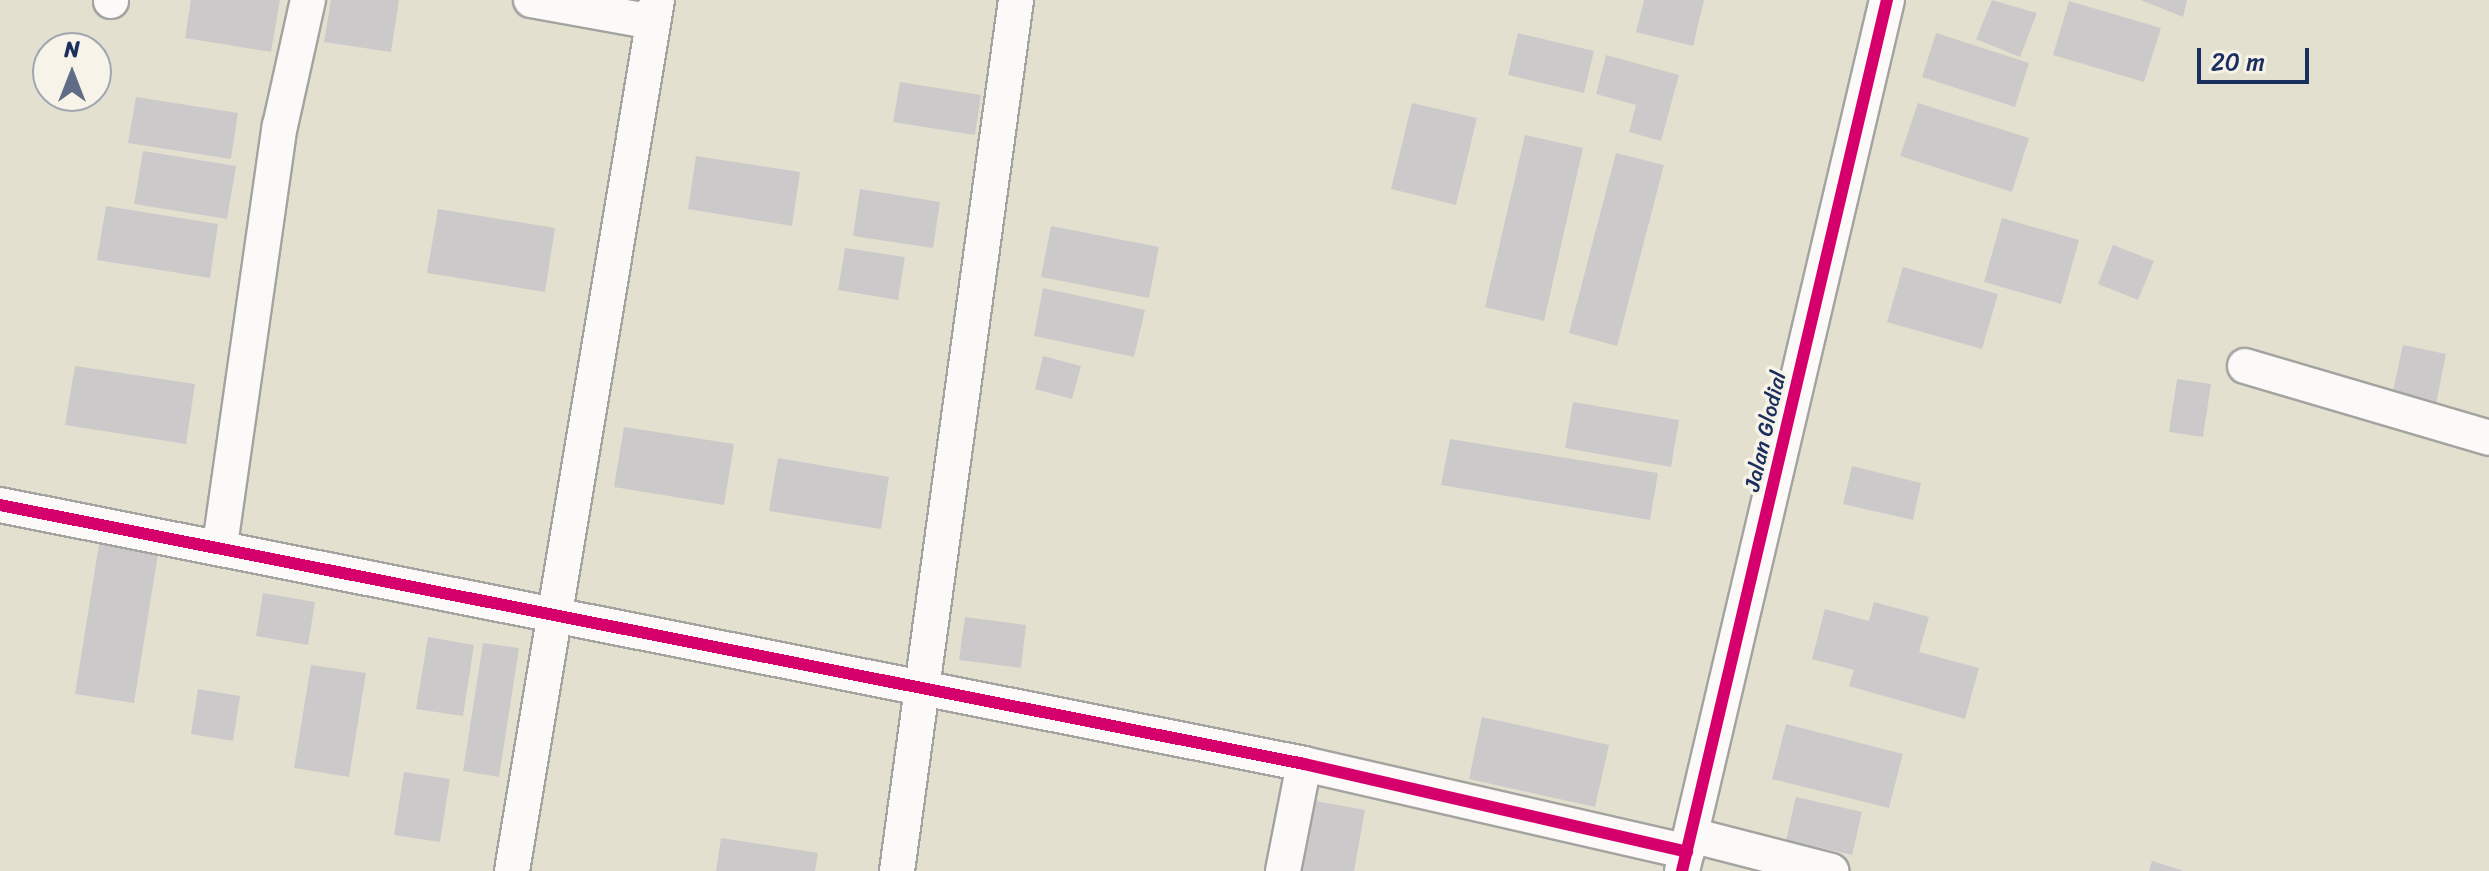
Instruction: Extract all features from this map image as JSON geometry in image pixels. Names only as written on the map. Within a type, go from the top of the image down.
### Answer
[{"type":"street","points":[[220,545],[280,126],[308,0]]},
{"type":"street","points":[[512,871],[552,609],[655,11],[531,0]]},
{"type":"street","points":[[897,871],[1016,0]]},
{"type":"street","name":"Jalan Glodial","points":[[1687,853],[1887,0]]},
{"type":"street","points":[[2245,366],[2489,438]]},
{"type":"street","points":[[0,505],[552,609],[1304,764],[1687,853],[1831,871]]},
{"type":"street","points":[[1283,871],[1304,764]]},
{"type":"building","points":[[191,0],[280,0],[271,52],[185,38]]},
{"type":"building","points":[[331,0],[399,0],[391,52],[324,42]]},
{"type":"building","points":[[1644,0],[1704,0],[1693,46],[1636,32]]},
{"type":"building","points":[[1992,0],[2037,13],[2020,57],[1976,39]]},
{"type":"building","points":[[2141,0],[2187,0],[2183,17]]},
{"type":"building","points":[[2069,1],[2161,28],[2144,82],[2053,55]]},
{"type":"building","points":[[1518,33],[1594,51],[1584,93],[1508,75]]},
{"type":"building","points":[[1936,33],[2029,63],[2015,107],[1922,77]]},
{"type":"building","points":[[1606,55],[1679,75],[1661,141],[1629,132],[1636,105],[1596,94]]},
{"type":"building","points":[[900,82],[981,95],[975,135],[893,122]]},
{"type":"building","points":[[136,97],[238,113],[231,159],[128,143]]},
{"type":"building","points":[[1412,103],[1477,118],[1456,205],[1391,189]]},
{"type":"building","points":[[1918,103],[2029,138],[2012,192],[1900,156]]},
{"type":"building","points":[[1525,135],[1583,148],[1544,321],[1485,307]]},
{"type":"building","points":[[143,151],[236,166],[227,219],[134,204]]},
{"type":"building","points":[[1616,153],[1664,165],[1617,346],[1569,333]]},
{"type":"building","points":[[696,156],[800,172],[792,226],[688,209]]},
{"type":"building","points":[[860,189],[940,202],[933,248],[853,236]]},
{"type":"building","points":[[106,206],[218,224],[210,278],[97,260]]},
{"type":"building","points":[[438,209],[555,228],[545,292],[427,273]]},
{"type":"building","points":[[2002,218],[2079,240],[2061,304],[1984,282]]},
{"type":"building","points":[[1051,226],[1159,247],[1149,298],[1041,277]]},
{"type":"building","points":[[2113,245],[2154,261],[2138,300],[2098,284]]},
{"type":"building","points":[[845,248],[905,257],[898,300],[838,290]]},
{"type":"building","points":[[1903,267],[1998,294],[1982,349],[1887,322]]},
{"type":"building","points":[[1043,288],[1145,310],[1134,357],[1034,336]]},
{"type":"building","points":[[2403,345],[2446,354],[2436,404],[2392,395]]},
{"type":"building","points":[[1043,356],[1081,366],[1072,399],[1035,389]]},
{"type":"building","points":[[75,366],[195,384],[186,444],[65,425]]},
{"type":"building","points":[[2177,379],[2211,384],[2203,437],[2169,432]]},
{"type":"building","points":[[1573,402],[1679,420],[1671,467],[1565,448]]},
{"type":"building","points":[[624,427],[734,444],[724,505],[614,487]]},
{"type":"building","points":[[1450,439],[1658,473],[1650,520],[1441,485]]},
{"type":"building","points":[[778,458],[889,477],[881,529],[769,511]]},
{"type":"building","points":[[1852,466],[1921,483],[1913,520],[1843,504]]},
{"type":"building","points":[[100,538],[159,548],[134,703],[75,694]]},
{"type":"building","points":[[263,593],[315,602],[308,645],[256,636]]},
{"type":"building","points":[[1874,602],[1929,617],[1919,652],[1979,668],[1965,719],[1849,686],[1854,670],[1812,659],[1825,609],[1869,621]]},
{"type":"building","points":[[965,617],[1026,625],[1021,668],[959,660]]},
{"type":"building","points":[[428,637],[474,645],[463,716],[416,709]]},
{"type":"building","points":[[483,643],[519,648],[499,777],[463,771]]},
{"type":"building","points":[[311,665],[366,673],[349,777],[294,768]]},
{"type":"building","points":[[198,689],[240,696],[233,741],[191,734]]},
{"type":"building","points":[[1482,717],[1609,745],[1595,807],[1469,779]]},
{"type":"building","points":[[1786,724],[1903,754],[1889,808],[1772,779]]},
{"type":"building","points":[[404,772],[450,779],[440,842],[394,835]]},
{"type":"building","points":[[1796,797],[1862,812],[1852,855],[1786,840]]},
{"type":"building","points":[[1310,800],[1365,810],[1354,871],[1297,871]]},
{"type":"building","points":[[721,838],[818,853],[815,871],[716,871]]},
{"type":"building","points":[[2152,861],[2181,870],[2181,871],[2149,871]]},
{"type":"cycle path","points":[[1682,871],[1887,0]]},
{"type":"cycle path","points":[[0,505],[1304,764],[1687,852]]}]
